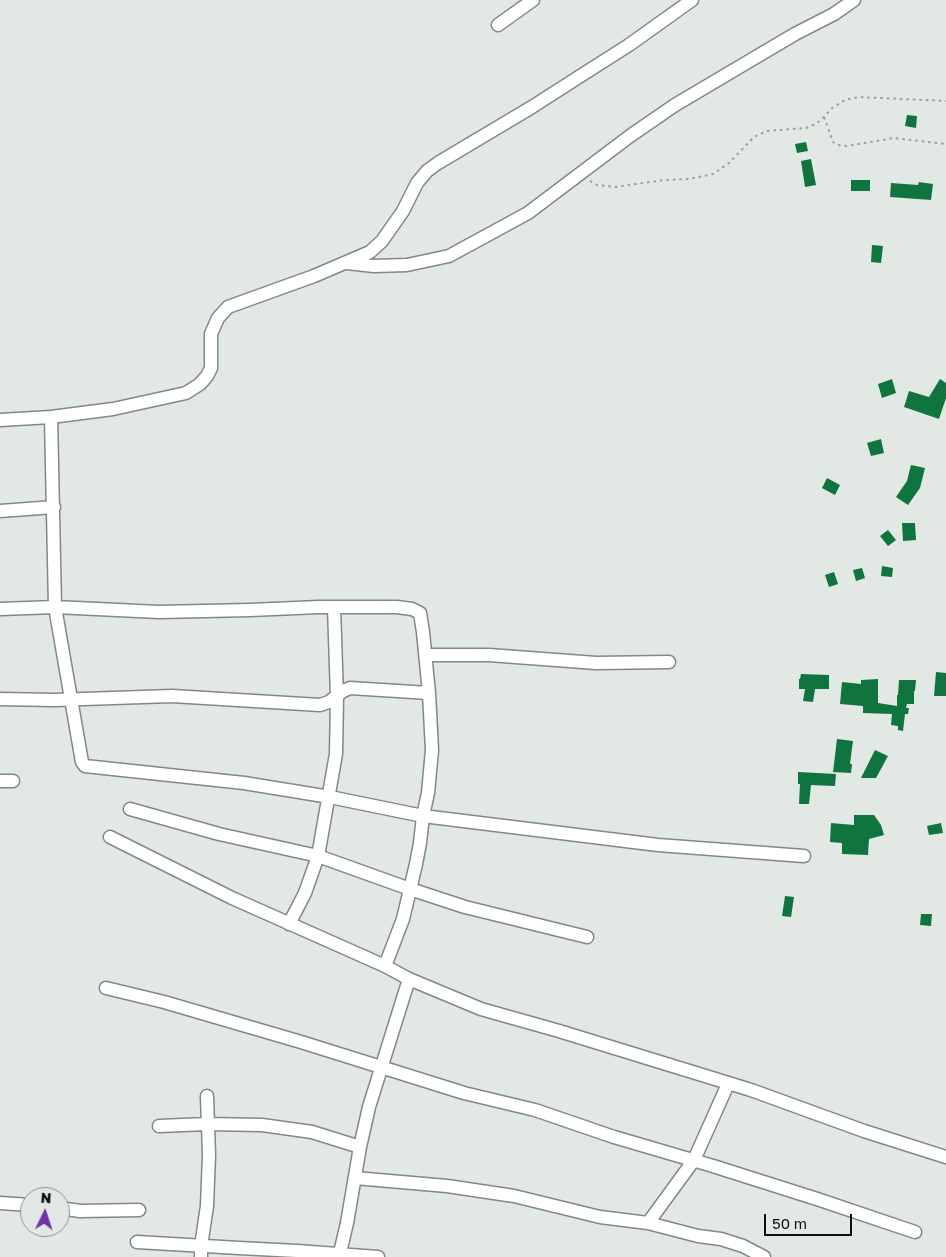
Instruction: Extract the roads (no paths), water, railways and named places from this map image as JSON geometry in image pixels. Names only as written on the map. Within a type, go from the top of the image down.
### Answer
[{"type":"street","points":[[498,25],[534,0]]},
{"type":"street","points":[[0,420],[51,417],[113,409],[186,393],[200,384],[211,368],[211,334],[218,318],[228,308],[314,276],[370,252],[382,241],[403,211],[417,183],[427,171],[586,73],[692,0]]},
{"type":"street","points":[[344,263],[374,266],[408,265],[449,256],[528,214],[630,136],[675,105],[795,34],[834,14],[854,0]]},
{"type":"street","points":[[51,417],[56,607],[82,762],[85,766],[244,783],[330,797],[423,816],[658,845],[804,856]]},
{"type":"street","points":[[0,511],[54,507]]},
{"type":"street","points":[[0,609],[56,607],[159,612],[397,607],[412,609],[420,613],[430,693],[432,750],[428,793],[420,843],[403,919],[385,966]]},
{"type":"street","points":[[290,924],[305,893],[318,856],[330,797],[336,754],[337,696],[334,607]]},
{"type":"street","points":[[426,655],[489,656],[596,663],[669,662]]},
{"type":"street","points":[[0,699],[172,696],[320,705],[330,702],[343,691],[350,688],[430,693]]},
{"type":"street","points":[[130,809],[219,834],[318,856],[465,907],[587,937]]},
{"type":"street","points":[[110,837],[232,898],[410,979],[481,1009],[751,1090],[864,1131],[946,1157]]},
{"type":"street","points":[[339,1256],[369,1107],[410,979]]},
{"type":"street","points":[[106,988],[164,1002],[301,1042],[464,1093],[535,1110],[614,1137],[817,1198],[915,1232]]},
{"type":"street","points":[[648,1223],[694,1160],[728,1084]]},
{"type":"street","points":[[201,1251],[207,1206],[209,1155],[208,1096]]},
{"type":"street","points":[[160,1126],[207,1124],[262,1125],[312,1132],[360,1147]]},
{"type":"street","points":[[355,1178],[447,1186],[504,1195],[600,1217],[648,1223],[698,1236],[722,1239],[743,1246],[764,1257]]},
{"type":"street","points":[[0,1203],[20,1204]]},
{"type":"street","points":[[70,1210],[139,1210]]},
{"type":"street","points":[[137,1242],[201,1251],[239,1248],[297,1251],[339,1256],[378,1257]]}]
